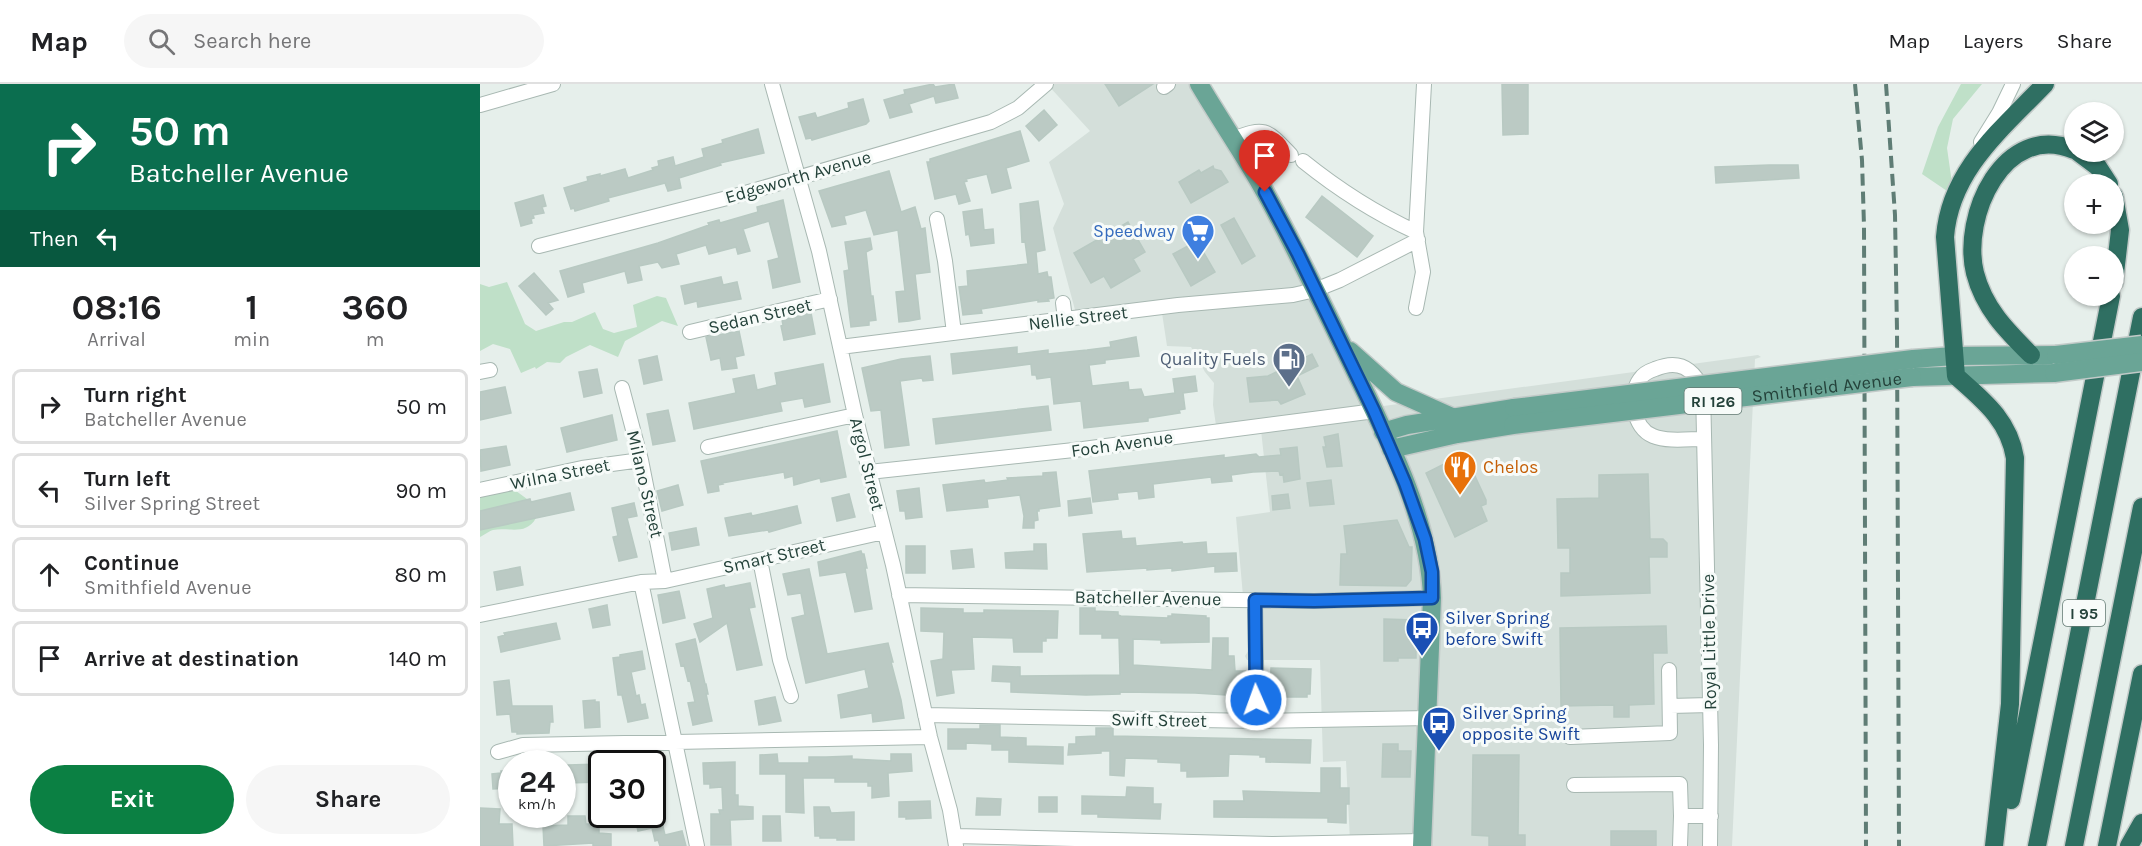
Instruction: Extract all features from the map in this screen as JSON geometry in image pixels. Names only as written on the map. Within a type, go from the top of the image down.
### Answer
[{"type":"highway","points":[[1994,846],[2010,704],[2015,458],[2011,438],[1999,417],[1956,376],[1945,254],[1946,229],[1954,197],[1966,170],[1983,148],[2045,84]]},
{"type":"highway","points":[[2031,355],[1996,318],[1984,298],[1973,262],[1974,224],[1986,191],[1996,175],[2013,158],[2025,149],[2040,145],[2064,146]]},
{"type":"highway","points":[[2091,162],[2103,174]]},
{"type":"highway","points":[[2002,846],[2109,306]]},
{"type":"highway","name":"I 95","points":[[2037,846],[2142,317]]},
{"type":"highway","name":"I 95","points":[[2074,846],[2142,507]]},
{"type":"highway","points":[[2107,846],[2142,674]]},
{"type":"highway","points":[[2129,846],[2142,823]]},
{"type":"main road","points":[[1199,84],[1272,205],[1342,344],[1391,449],[1425,539],[1432,572],[1432,598],[1429,718],[1422,844]]},
{"type":"main road","points":[[1342,344],[1396,392],[1454,418]]},
{"type":"main road","name":"Smithfield Avenue","points":[[1391,449],[1457,434],[1513,417],[1913,359],[1954,356],[2056,355],[2142,345]]},
{"type":"main road","name":"Smithfield Avenue","points":[[1383,432],[1407,425],[1454,418],[1513,417],[1912,377],[2054,373],[2142,362]]},
{"type":"street","points":[[480,105],[553,84]]},
{"type":"street","name":"Argol Street","points":[[772,84],[809,214],[830,300],[956,841]]},
{"type":"street","name":"Edgeworth Avenue","points":[[539,246],[735,196],[991,122],[1018,108],[1046,84]]},
{"type":"street","points":[[1416,308],[1423,272],[1417,236],[1424,84]]},
{"type":"street","points":[[1966,170],[1974,151],[1994,122],[2013,84]]},
{"type":"street","points":[[1233,139],[1254,130],[1264,131],[1335,188],[1417,236]]},
{"type":"street","points":[[937,219],[954,333]]},
{"type":"street","name":"Nellie Street","points":[[840,347],[1229,299],[1293,295],[1315,290],[1340,280],[1417,236]]},
{"type":"street","name":"Sedan Street","points":[[690,332],[830,300]]},
{"type":"street","points":[[1063,303],[1065,319]]},
{"type":"street","name":"Royal Little Drive","points":[[1704,439],[1651,436],[1641,427],[1636,416],[1634,398],[1636,385],[1644,374],[1664,366],[1675,365],[1686,368],[1696,376],[1703,390],[1712,745],[1710,846]]},
{"type":"street","name":"Milano Street","points":[[622,388],[640,460],[665,581]]},
{"type":"street","name":"Foch Avenue","points":[[869,472],[1083,449],[1374,411]]},
{"type":"street","points":[[708,447],[855,415]]},
{"type":"street","name":"Wilna Street","points":[[480,490],[573,470],[640,460]]},
{"type":"street","name":"Smart Street","points":[[641,582],[665,581],[884,532]]},
{"type":"street","points":[[760,560],[780,660],[791,696]]},
{"type":"street","points":[[480,615],[641,582],[697,846]]},
{"type":"street","name":"Batcheller Avenue","points":[[899,595],[1314,601],[1432,598]]},
{"type":"street","points":[[1255,600],[1257,721]]},
{"type":"street","points":[[1570,737],[1670,733],[1669,670]]},
{"type":"street","points":[[1670,706],[1710,705]]},
{"type":"street","name":"Swift Street","points":[[925,715],[1257,721],[1429,718]]},
{"type":"street","points":[[505,750],[523,745],[930,737]]},
{"type":"street","points":[[1574,784],[1680,784],[1680,846]]},
{"type":"street","points":[[1681,816],[1711,816]]},
{"type":"street","points":[[956,841],[1422,844]]},
{"type":"shaded area","points":[[1047,84],[1200,84],[1369,408],[1758,355],[1761,357],[1755,359],[1732,846],[1255,846],[1350,841],[1346,761],[1323,762],[1320,660],[1247,660],[1245,656],[1256,639],[1249,600],[1243,596],[1236,517],[1270,512],[1261,430],[1217,432],[1213,405],[1214,383],[1191,347],[1167,346],[1162,313],[1078,321],[1053,228],[1064,204],[1049,162],[1090,131]]},
{"type":"green space","points":[[1961,84],[1982,84],[1953,119],[1947,148],[1953,190],[1950,193],[1922,174],[1938,127]]},
{"type":"green space","points":[[507,282],[525,324],[536,331],[564,322],[572,322],[595,312],[603,329],[614,333],[637,327],[633,305],[657,296],[666,298],[678,326],[662,321],[625,341],[618,357],[590,345],[566,357],[560,363],[547,362],[536,369],[535,367],[521,373],[510,349],[493,344],[480,351],[480,284],[489,287]]},
{"type":"green space","points":[[508,485],[527,499],[536,518],[532,524],[522,529],[493,530],[480,537],[480,491]]},
{"type":"building","points":[[933,84],[935,87],[954,84],[958,98],[936,103],[934,96],[909,104],[912,112],[890,118],[884,100],[905,94],[904,90]]},
{"type":"building","points":[[1105,84],[1153,84],[1119,106]]},
{"type":"building","points":[[1502,84],[1528,84],[1528,134],[1503,135]]},
{"type":"building","points":[[863,99],[869,121],[866,124],[812,140],[811,138],[806,139],[799,117],[815,113],[817,118],[849,108],[848,103]]},
{"type":"building","points":[[1044,110],[1057,125],[1039,141],[1026,126]]},
{"type":"building","points":[[758,129],[764,153],[720,163],[721,165],[679,178],[681,188],[668,191],[665,183],[608,198],[609,201],[575,211],[574,208],[571,209],[564,188],[588,181],[587,177],[625,169],[628,178],[653,170],[652,168],[659,166],[658,161],[673,157],[675,166],[704,157],[702,149],[723,143],[722,140]]},
{"type":"building","points":[[1020,131],[1029,161],[1006,168],[1011,188],[992,193],[987,174],[966,179],[967,181],[964,182],[970,201],[959,204],[956,194],[935,199],[927,162],[930,162],[930,159]]},
{"type":"building","points":[[1798,165],[1799,178],[1716,183],[1715,167]]},
{"type":"building","points":[[1213,166],[1214,169],[1221,171],[1228,182],[1191,203],[1179,182],[1199,170],[1201,173]]},
{"type":"building","points":[[889,171],[901,212],[915,207],[921,229],[925,228],[930,272],[915,274],[920,319],[899,322],[896,292],[905,291],[898,230],[874,235],[866,210],[844,216],[846,224],[832,227],[819,191]]},
{"type":"building","points":[[543,195],[546,206],[542,207],[544,213],[533,215],[532,223],[521,226],[515,203]]},
{"type":"building","points":[[1322,196],[1373,236],[1357,257],[1306,217]]},
{"type":"building","points":[[783,200],[800,282],[773,288],[768,261],[779,258],[769,221],[743,229],[750,251],[738,254],[736,247],[709,254],[706,245],[676,254],[679,264],[662,268],[658,262],[639,266],[642,280],[628,283],[625,271],[582,283],[584,292],[568,297],[560,271],[658,243],[709,225],[708,223],[719,220],[720,223],[758,212],[757,207]]},
{"type":"building","points":[[1038,201],[1045,250],[1036,252],[1038,274],[1047,272],[1048,277],[1051,277],[1054,298],[1048,299],[1049,301],[1038,302],[1038,300],[981,309],[982,313],[963,315],[959,287],[968,286],[967,271],[1028,264],[1025,241],[1022,242],[1020,204]]},
{"type":"building","points":[[982,209],[984,230],[993,229],[994,243],[971,246],[969,234],[966,235],[963,212]]},
{"type":"building","points":[[1234,218],[1255,256],[1242,264],[1221,225]]},
{"type":"building","points":[[1128,222],[1145,252],[1133,259],[1140,271],[1111,288],[1104,276],[1091,283],[1074,253]]},
{"type":"building","points":[[870,238],[872,249],[866,252],[876,320],[869,321],[869,325],[851,327],[844,271],[849,270],[845,242]]},
{"type":"building","points":[[1197,241],[1215,272],[1191,286],[1173,254]]},
{"type":"building","points":[[534,273],[558,300],[548,303],[553,309],[546,315],[519,286]]},
{"type":"building","points":[[721,277],[723,285],[737,282],[741,299],[698,307],[697,301],[685,304],[681,286]]},
{"type":"building","points":[[811,313],[815,334],[784,340],[782,320]]},
{"type":"building","points":[[739,331],[744,355],[735,357],[737,368],[722,370],[720,358],[711,360],[706,337]]},
{"type":"building","points":[[1136,337],[1139,356],[1105,360],[1105,363],[1089,365],[1092,386],[1128,382],[1129,390],[1141,389],[1144,397],[1175,393],[1173,379],[1195,376],[1197,391],[1183,393],[1185,409],[1179,410],[1180,413],[1148,418],[1148,421],[1084,428],[1081,401],[1054,404],[1051,377],[1037,379],[1036,375],[1032,375],[1031,364],[953,374],[951,354],[1017,347],[1017,354],[1048,350],[1048,354],[1111,347],[1110,342]]},
{"type":"building","points":[[1312,354],[1318,366],[1297,376],[1305,394],[1281,404],[1278,400],[1250,402],[1247,378],[1268,376]]},
{"type":"building","points":[[657,356],[662,380],[644,384],[639,360]]},
{"type":"building","points":[[930,356],[933,380],[923,381],[922,378],[900,381],[909,445],[885,448],[881,410],[871,411],[862,368],[901,359]]},
{"type":"building","points":[[823,364],[830,402],[805,407],[803,398],[780,402],[782,411],[694,429],[689,403],[736,393],[733,379],[754,375],[757,390],[777,385],[775,373]]},
{"type":"building","points":[[597,369],[602,393],[584,397],[579,372]]},
{"type":"building","points":[[505,387],[511,413],[480,420],[480,392]]},
{"type":"building","points":[[1048,406],[1051,430],[936,444],[933,419]]},
{"type":"building","points":[[668,410],[675,441],[653,445],[647,414]]},
{"type":"building","points":[[612,415],[617,440],[567,452],[561,428]]},
{"type":"building","points":[[837,431],[846,477],[821,482],[820,478],[794,485],[793,476],[785,478],[784,472],[722,483],[718,485],[719,491],[708,493],[701,461]]},
{"type":"building","points":[[1338,434],[1342,466],[1327,467],[1323,447],[1326,447],[1324,437]]},
{"type":"building","points":[[506,446],[510,465],[481,471],[480,450]]},
{"type":"building","points":[[1297,447],[1300,479],[1284,482],[1283,474],[1280,475],[1279,471],[1253,472],[1231,475],[1232,481],[1212,483],[1211,477],[1153,484],[1154,497],[1139,499],[1138,491],[1117,493],[1118,499],[1093,502],[1089,471],[1224,455],[1224,458],[1256,454],[1259,457],[1281,455],[1280,449]]},
{"type":"building","points":[[1456,458],[1460,465],[1468,461],[1486,500],[1486,504],[1481,506],[1487,521],[1455,537],[1426,473]]},
{"type":"building","points":[[1056,472],[1060,506],[1039,509],[1037,511],[1038,520],[1034,521],[1034,528],[1023,528],[1024,516],[1020,495],[987,499],[988,507],[947,511],[943,485],[984,480],[985,483],[1008,480],[1007,478],[1043,476],[1043,473]]},
{"type":"building","points":[[1648,474],[1650,539],[1663,539],[1667,543],[1667,557],[1649,557],[1650,593],[1561,596],[1561,573],[1570,573],[1570,548],[1558,548],[1557,499],[1599,498],[1599,475]]},
{"type":"building","points":[[1331,480],[1334,504],[1310,506],[1307,483]]},
{"type":"building","points":[[678,485],[683,505],[662,511],[657,491]]},
{"type":"building","points":[[919,488],[922,517],[906,519],[905,511],[900,511],[897,491]]},
{"type":"building","points":[[570,493],[574,510],[480,530],[480,511],[530,499],[531,502]]},
{"type":"building","points":[[849,494],[855,517],[837,521],[832,498]]},
{"type":"building","points":[[1288,494],[1290,508],[1273,510],[1272,496]]},
{"type":"building","points":[[1090,498],[1092,513],[1069,516],[1068,501]]},
{"type":"building","points":[[634,503],[637,516],[627,518],[637,557],[619,561],[613,537],[618,536],[612,508]]},
{"type":"building","points":[[797,506],[801,523],[769,532],[768,530],[729,536],[725,518],[751,513],[752,516]]},
{"type":"building","points":[[1397,520],[1409,547],[1412,547],[1411,580],[1406,586],[1340,585],[1341,554],[1347,554],[1344,526]]},
{"type":"building","points":[[696,528],[699,545],[672,550],[669,533]]},
{"type":"building","points":[[1121,531],[1122,539],[1135,538],[1136,546],[1206,542],[1207,554],[1236,553],[1237,571],[1215,572],[1215,566],[1172,571],[1172,568],[1147,570],[1147,568],[1087,572],[1083,534]]},
{"type":"building","points":[[1034,544],[1046,544],[1047,569],[1006,568],[1005,553],[1034,551]]},
{"type":"building","points":[[906,546],[925,546],[925,573],[906,573]]},
{"type":"building","points":[[972,549],[974,567],[953,569],[951,551]]},
{"type":"building","points":[[861,551],[864,554],[867,568],[865,568],[872,609],[855,612],[846,572],[820,576],[818,562]]},
{"type":"building","points":[[520,567],[523,585],[497,590],[494,572]]},
{"type":"building","points":[[809,569],[827,654],[888,643],[904,718],[873,722],[872,713],[841,718],[838,695],[869,688],[865,669],[806,683],[792,618],[805,615],[801,593],[788,595],[783,574]]},
{"type":"building","points":[[750,583],[755,607],[749,608],[762,665],[737,670],[727,623],[700,642],[694,624],[713,618],[707,589]]},
{"type":"building","points":[[679,591],[685,618],[663,623],[658,595]]},
{"type":"building","points":[[607,605],[610,625],[593,628],[589,609]]},
{"type":"building","points":[[921,608],[963,609],[963,613],[984,613],[984,610],[1058,611],[1057,638],[1046,638],[1046,641],[1042,641],[1042,652],[1014,652],[1013,638],[972,637],[974,669],[951,670],[954,693],[937,696],[931,661],[943,659],[944,632],[921,631]]},
{"type":"building","points":[[1080,608],[1118,612],[1121,616],[1168,618],[1172,614],[1206,616],[1209,618],[1209,642],[1161,643],[1161,640],[1133,639],[1133,665],[1212,670],[1213,638],[1228,638],[1228,656],[1234,656],[1235,671],[1245,671],[1245,700],[1227,699],[1227,695],[1195,693],[1120,692],[1120,694],[1086,695],[1011,692],[1011,682],[992,681],[993,666],[1020,667],[1020,676],[1120,675],[1119,638],[1102,638],[1102,634],[1080,634]]},
{"type":"building","points":[[1384,619],[1416,620],[1416,658],[1384,661]]},
{"type":"building","points":[[556,623],[560,639],[501,652],[498,637],[505,635],[504,633]]},
{"type":"building","points":[[1666,626],[1667,653],[1653,653],[1654,704],[1629,705],[1629,717],[1614,717],[1614,705],[1561,706],[1560,628]]},
{"type":"building","points":[[695,639],[712,721],[693,725],[688,703],[695,702],[690,680],[688,681],[684,665],[681,666],[676,644]]},
{"type":"building","points":[[642,651],[645,669],[631,672],[636,696],[639,695],[641,705],[645,704],[648,718],[628,722],[622,695],[618,695],[613,658]]},
{"type":"building","points":[[1271,668],[1311,669],[1310,694],[1307,694],[1307,697],[1273,697],[1273,694],[1270,694]]},
{"type":"building","points":[[509,680],[512,706],[552,706],[553,722],[550,722],[549,733],[517,734],[517,732],[512,732],[510,714],[497,715],[494,682]]},
{"type":"building","points":[[775,697],[781,721],[759,725],[755,701]]},
{"type":"building","points":[[583,701],[599,702],[600,727],[585,728]]},
{"type":"building","points":[[980,725],[1000,725],[1000,737],[1026,738],[1026,746],[1063,747],[1063,764],[1009,762],[1009,750],[992,750],[992,744],[966,743],[966,749],[948,749],[948,729],[980,729]]},
{"type":"building","points":[[1096,728],[1113,728],[1113,736],[1311,740],[1310,763],[1266,762],[1266,757],[1260,757],[1260,755],[1229,754],[1228,776],[1187,777],[1187,771],[1181,771],[1181,763],[1158,762],[1158,759],[1125,758],[1124,776],[1110,775],[1110,751],[1068,755],[1069,744],[1076,744],[1076,737],[1096,736]]},
{"type":"building","points":[[1383,744],[1398,744],[1398,751],[1411,751],[1410,777],[1382,777]]},
{"type":"building","points":[[777,754],[778,763],[809,763],[809,757],[852,756],[852,759],[891,761],[891,754],[911,754],[912,771],[888,773],[889,796],[872,798],[872,786],[868,786],[868,782],[835,782],[835,778],[803,778],[804,813],[786,812],[786,774],[760,774],[760,755]]},
{"type":"building","points":[[1473,755],[1519,755],[1518,835],[1525,835],[1525,846],[1489,846],[1489,836],[1472,835]]},
{"type":"building","points":[[735,762],[735,795],[738,795],[738,806],[753,807],[753,819],[730,820],[731,845],[711,845],[711,814],[720,814],[719,810],[723,810],[722,787],[710,788],[710,784],[704,784],[703,763]]},
{"type":"building","points":[[588,764],[588,782],[576,783],[576,765]]},
{"type":"building","points":[[1321,768],[1340,768],[1340,788],[1349,788],[1346,823],[1328,822],[1328,818],[1214,817],[1214,801],[1244,801],[1243,791],[1321,793]]},
{"type":"building","points":[[498,773],[498,789],[493,789],[492,774]]},
{"type":"building","points":[[1127,787],[1153,788],[1153,804],[1161,804],[1160,819],[1098,817],[1098,814],[1082,814],[1082,796],[1126,797]]},
{"type":"building","points":[[1039,797],[1057,797],[1057,812],[1039,812]]},
{"type":"building","points":[[977,798],[1001,799],[1000,815],[976,815]]},
{"type":"building","points":[[930,801],[931,818],[899,817],[899,802]]},
{"type":"building","points":[[814,807],[829,807],[831,813],[854,812],[854,840],[815,836]]},
{"type":"building","points":[[480,808],[498,809],[498,828],[512,828],[513,846],[480,846]]},
{"type":"building","points":[[576,816],[585,816],[588,828],[599,828],[599,833],[611,834],[611,846],[593,846],[593,843],[544,846],[543,828],[576,828]]},
{"type":"building","points":[[763,816],[780,816],[781,841],[763,841]]},
{"type":"building","points":[[652,828],[663,828],[665,835],[682,831],[686,846],[660,846],[658,840],[655,841]]},
{"type":"building","points":[[1611,831],[1656,831],[1656,846],[1611,846]]},
{"type":"railway","points":[[1855,84],[1862,160],[1864,226],[1866,846]]},
{"type":"railway","points":[[1886,84],[1895,215],[1897,330],[1899,846]]},
{"type":"place","name":"Speedway","points":[[1198,260]]},
{"type":"place","name":"Quality Fuels","points":[[1289,388]]},
{"type":"place","name":"Chelos","points":[[1460,496]]},
{"type":"place","name":"Silver Spring before Swift","points":[[1422,657]]},
{"type":"place","name":"Silver Spring opposite Swift","points":[[1439,752]]},
{"type":"route","points":[[1256,700],[1255,600],[1432,598],[1432,572],[1425,539],[1405,483],[1374,411],[1298,254],[1265,192]]}]
